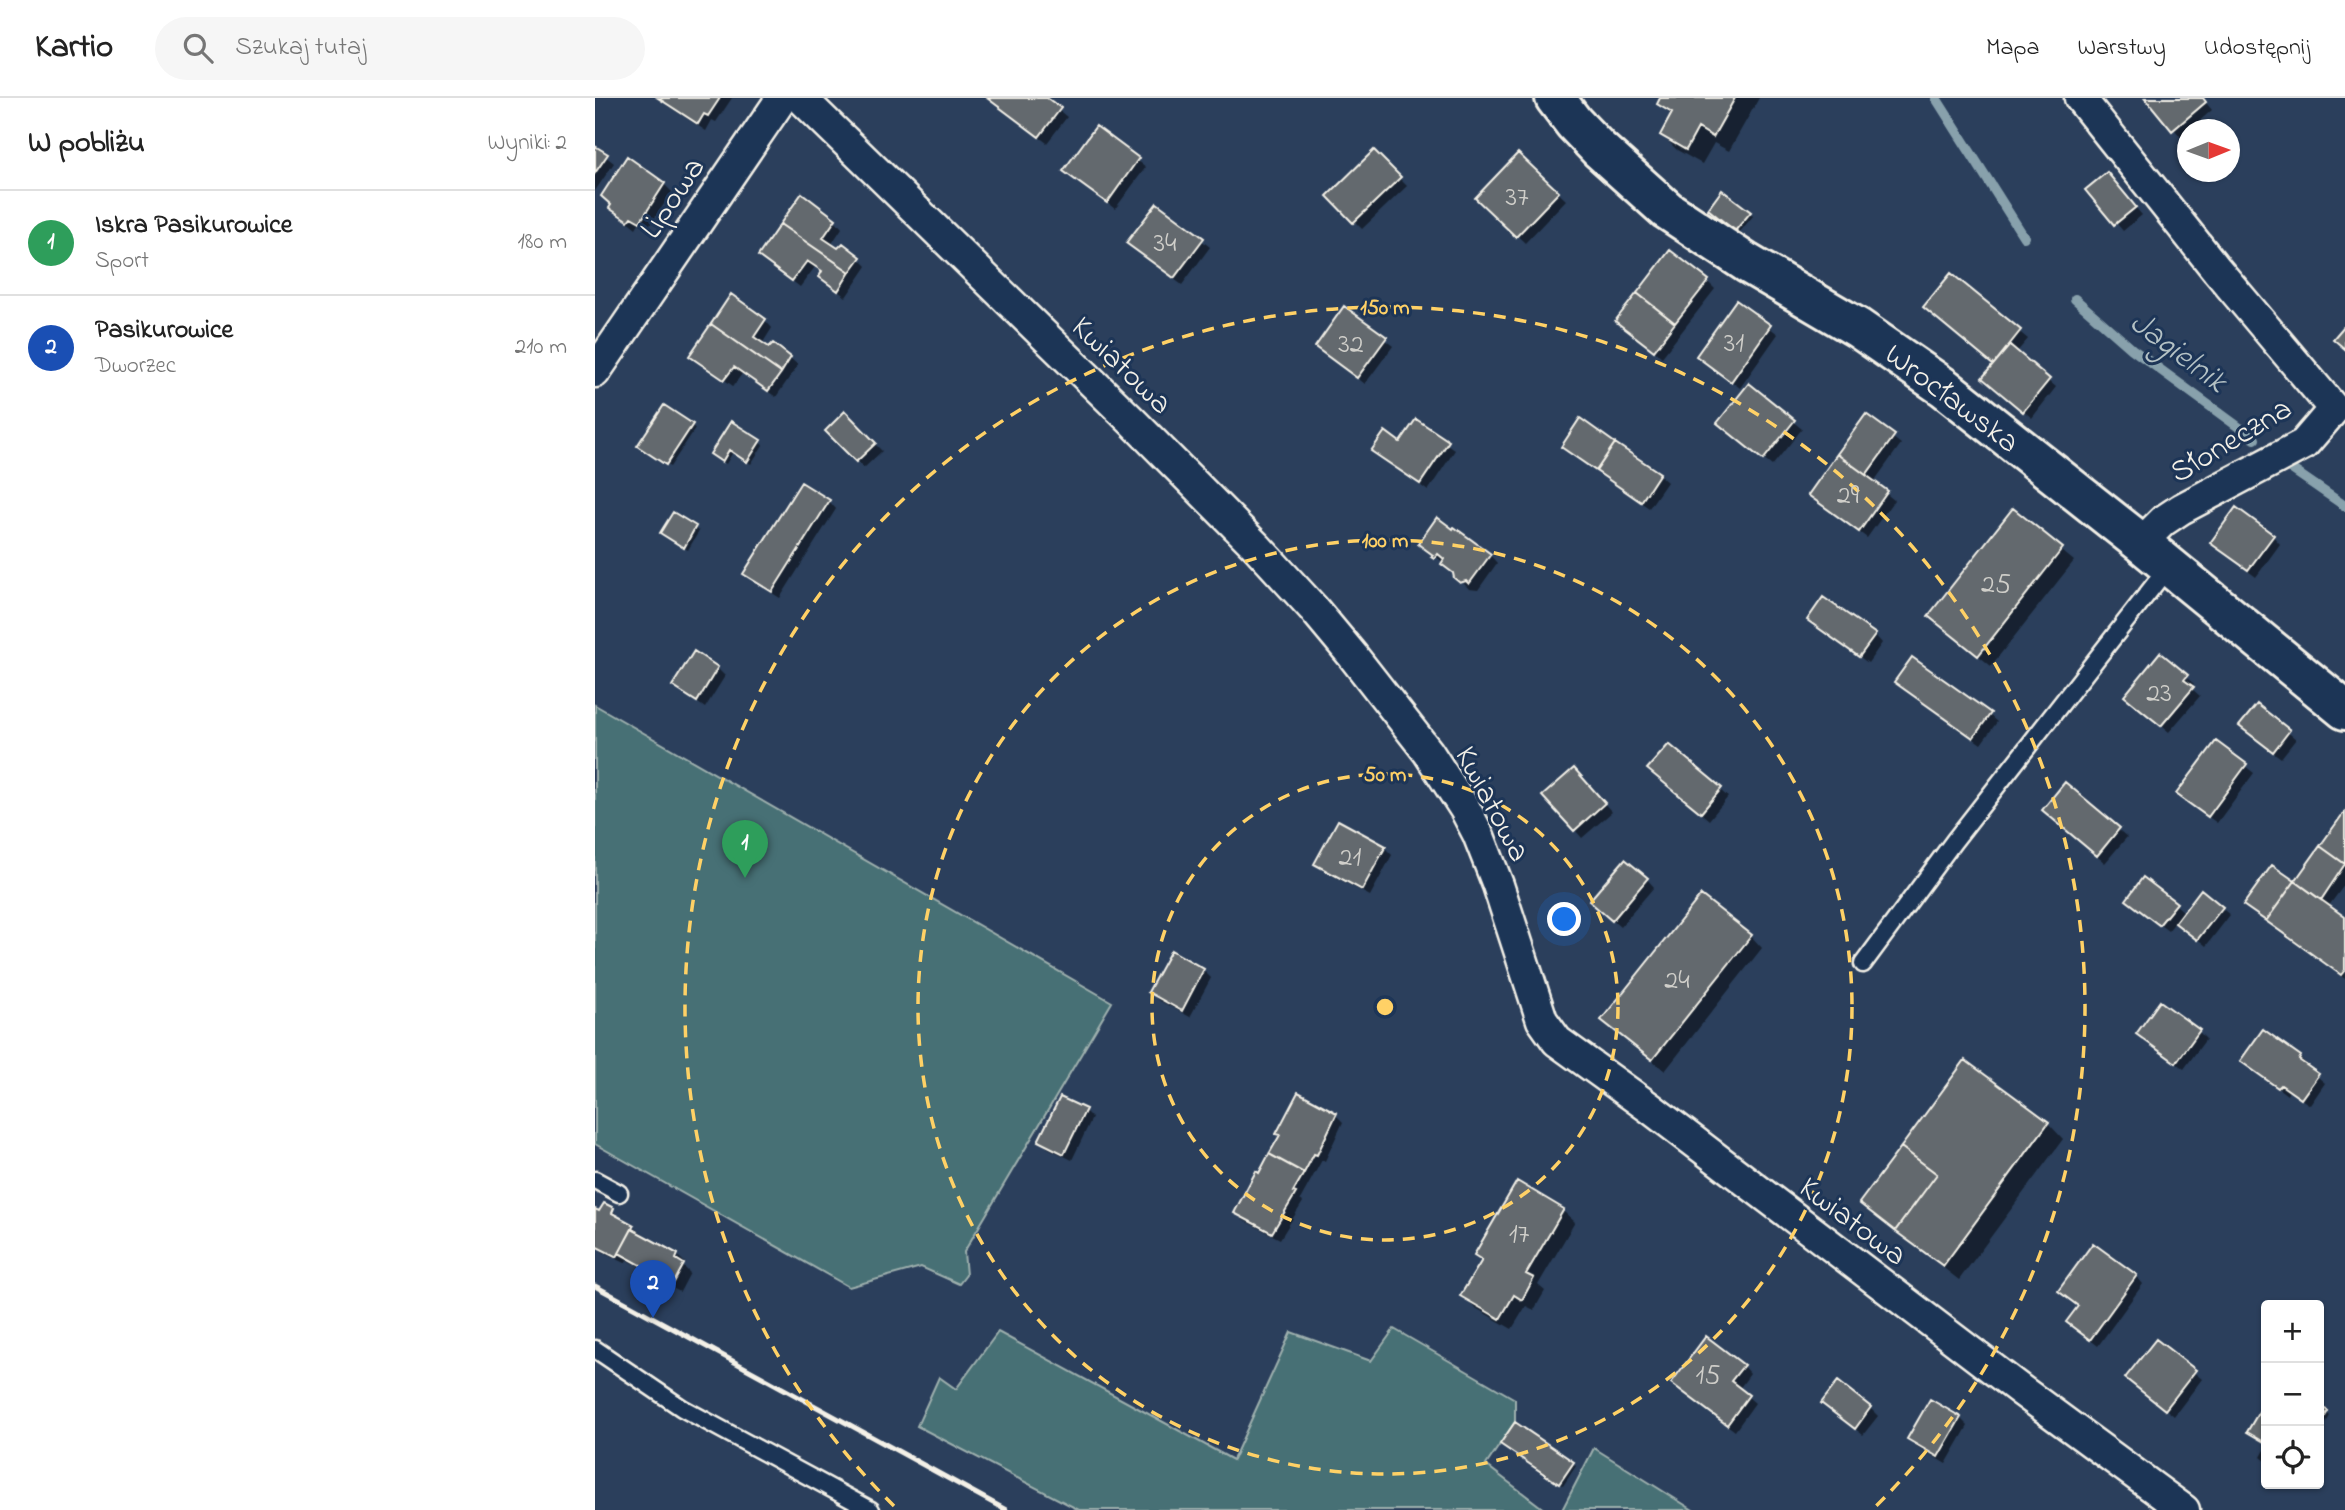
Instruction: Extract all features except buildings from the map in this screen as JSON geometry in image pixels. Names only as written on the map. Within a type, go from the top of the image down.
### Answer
[{"type":"street","name":"Lipowa","points":[[595,372],[782,98]]},
{"type":"street","name":"Kwiatowa","points":[[801,98],[1257,547],[1361,666],[1427,752],[1474,826],[1498,885],[1542,1020],[1557,1041],[2184,1510]]},
{"type":"street","name":"Wrocławska","points":[[1555,98],[1599,149],[1667,210],[1719,245],[1826,307],[1945,388],[2155,554],[2345,710]]},
{"type":"street","name":"Słoneczna","points":[[2080,98],[2217,270],[2334,410],[2304,444],[2163,521],[2155,554]]},
{"type":"lane","points":[[1863,964],[1954,841],[2055,714],[2155,554]]},
{"type":"lane","points":[[595,1180],[619,1193]]},
{"type":"lane","points":[[595,1349],[682,1408],[871,1510]]},
{"type":"green space","points":[[595,705],[1112,1002],[964,1252],[966,1275],[959,1284],[921,1267],[849,1287],[595,1144]]},
{"type":"green space","points":[[1394,1329],[1515,1399],[1515,1422],[1486,1465],[1545,1510],[1079,1510],[917,1426],[939,1377],[956,1389],[998,1332],[1233,1460],[1291,1332],[1371,1361]]},
{"type":"green space","points":[[1594,1448],[1693,1510],[1562,1510]]},
{"type":"waterway","name":"Jagielnik","points":[[1936,98],[2024,237]]},
{"type":"waterway","name":"Jagielnik","points":[[2075,299],[2132,349],[2255,439]]},
{"type":"waterway","name":"Jagielnik","points":[[2287,466],[2345,506]]},
{"type":"railway","points":[[595,1286],[1006,1510]]},
{"type":"place","name":"Iskra Pasikurowice","points":[[745,878]]},
{"type":"place","name":"Pasikurowice","points":[[653,1318]]}]
